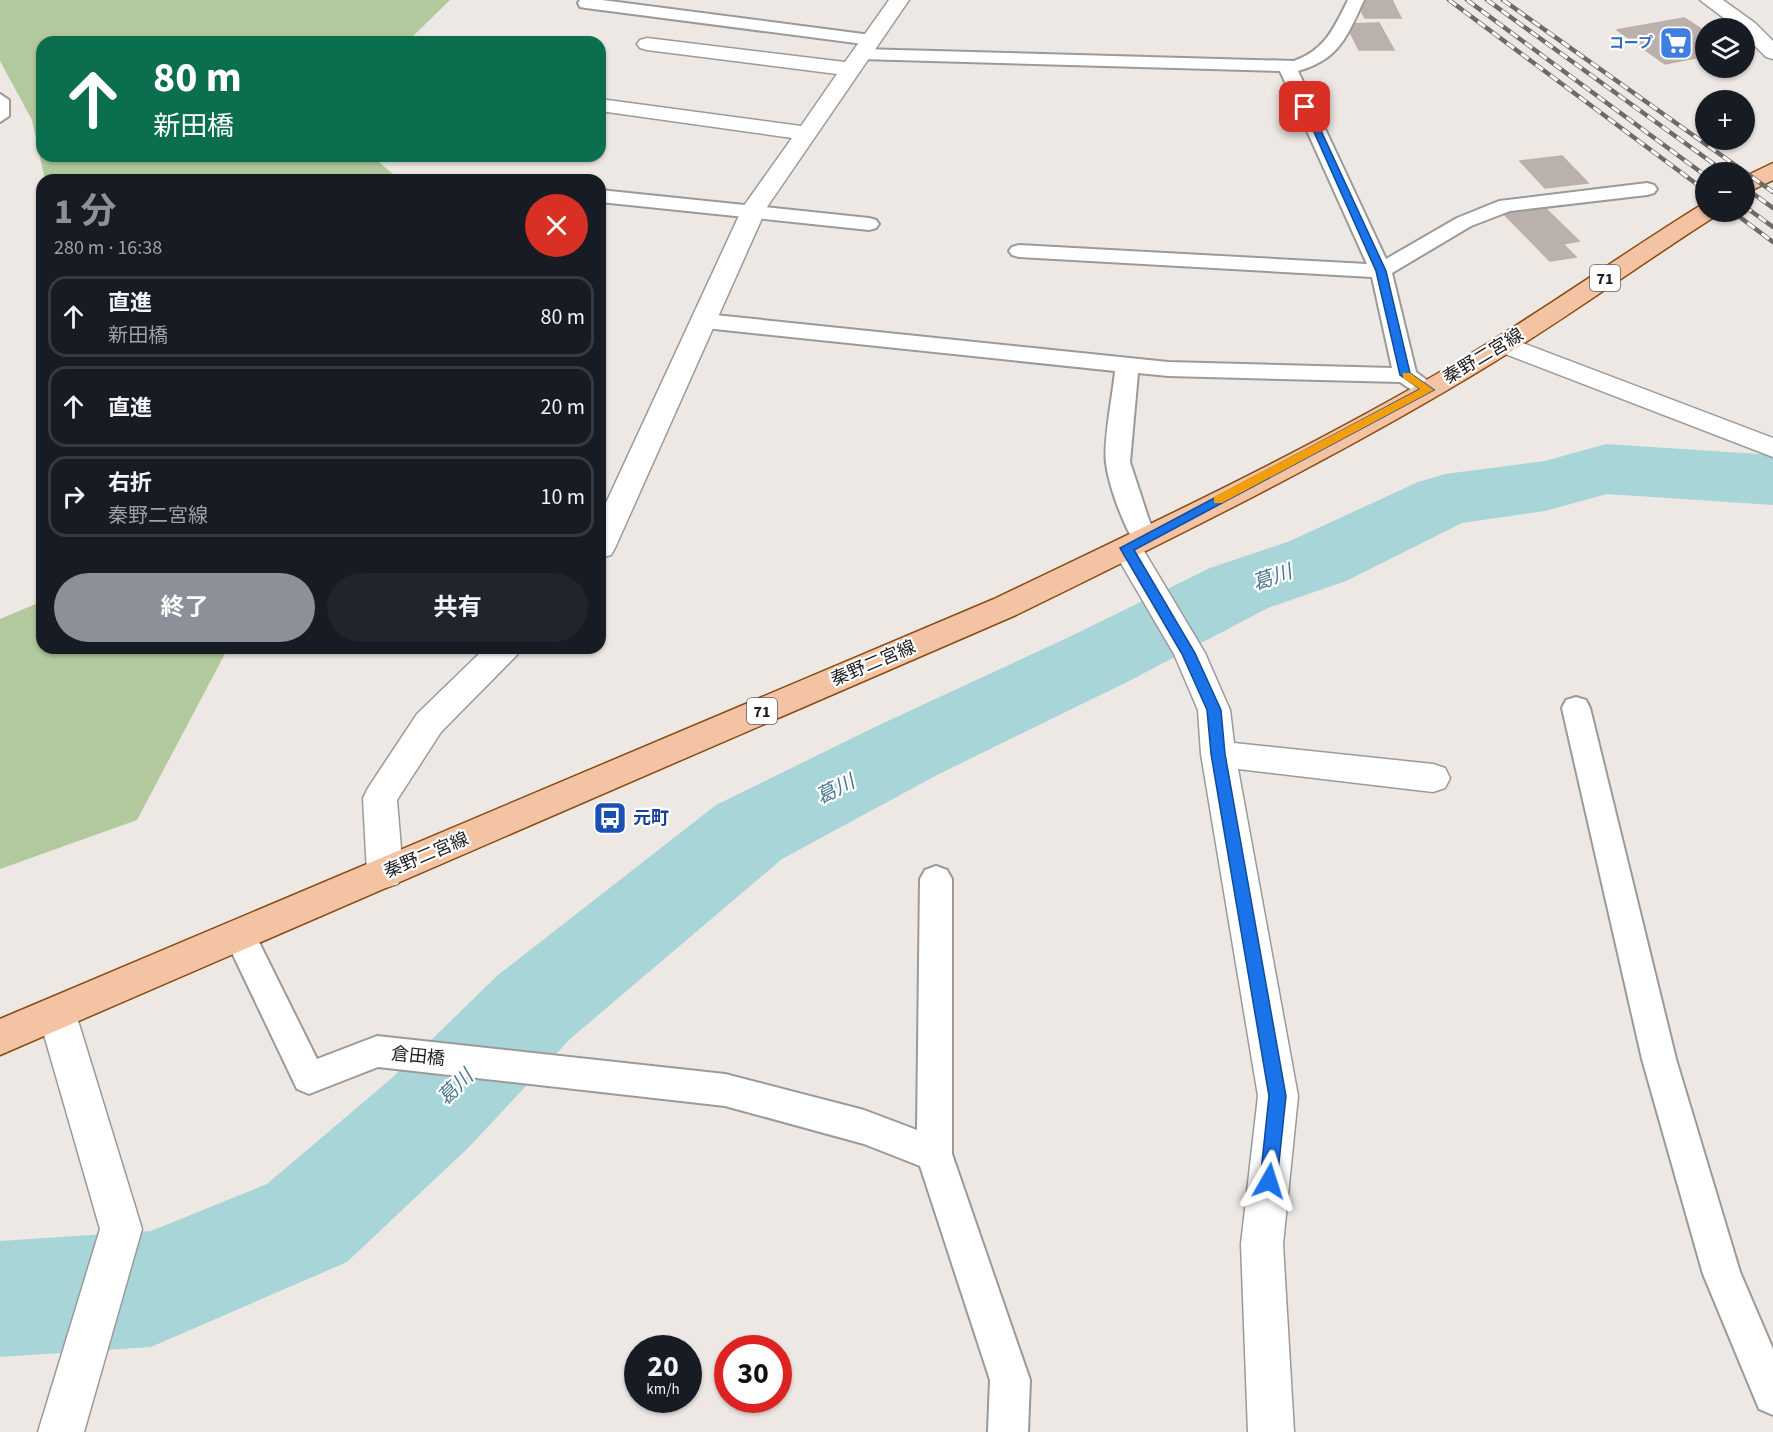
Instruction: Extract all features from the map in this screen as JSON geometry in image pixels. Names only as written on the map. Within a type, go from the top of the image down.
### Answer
[{"type":"main road","points":[[1755,181],[1773,170]]},
{"type":"main road","name":"秦野二宮線","points":[[0,1037],[1005,607],[1136,543],[1417,382],[1504,344],[1695,219]]},
{"type":"street","points":[[606,535],[753,212],[899,0]]},
{"type":"street","points":[[1710,0],[1748,27],[1773,53]]},
{"type":"street","points":[[647,44],[861,54]]},
{"type":"street","points":[[606,106],[807,133]]},
{"type":"street","points":[[1504,344],[1760,443]]},
{"type":"street","points":[[1136,543],[1145,580],[1189,653],[1214,710],[1218,754],[1278,1096],[1262,1244],[1271,1432]]},
{"type":"street","points":[[385,873],[380,798],[429,723],[499,654]]},
{"type":"street","points":[[1218,754],[1433,778]]},
{"type":"street","points":[[57,1014],[121,1229],[64,1423]]},
{"type":"lane","points":[[586,3],[861,54],[1287,66],[1313,62],[1331,49],[1356,0]]},
{"type":"lane","points":[[705,321],[1167,369],[1417,382],[1381,271],[1287,66]]},
{"type":"lane","points":[[0,100],[0,116]]},
{"type":"lane","points":[[1019,251],[1381,271],[1464,222],[1506,205],[1647,189]]},
{"type":"lane","points":[[606,197],[869,224]]},
{"type":"lane","points":[[1127,365],[1118,462],[1136,520],[1136,543]]},
{"type":"lane","points":[[1576,708],[1659,1059],[1722,1274],[1773,1395]]},
{"type":"lane","points":[[936,879],[934,1154],[1010,1380],[1008,1432]]},
{"type":"lane","name":"倉田橋","points":[[239,934],[309,1078],[377,1051],[725,1090],[864,1127],[934,1154]]},
{"type":"green space","points":[[0,0],[450,0],[413,36],[36,36],[36,138],[32,120],[0,61]]},
{"type":"green space","points":[[41,162],[379,162],[393,174],[44,174]]},
{"type":"green space","points":[[36,604],[36,654],[225,654],[137,820],[0,869],[0,619]]},
{"type":"building","points":[[1392,0],[1401,18],[1365,18],[1356,1]]},
{"type":"building","points":[[1684,18],[1695,25],[1695,58],[1665,64],[1617,30]]},
{"type":"building","points":[[1379,23],[1394,50],[1359,50],[1346,24]]},
{"type":"building","points":[[1562,156],[1588,183],[1545,188],[1520,161]]},
{"type":"building","points":[[1543,206],[1579,241],[1563,244],[1576,257],[1550,261],[1502,212]]},
{"type":"waterway","name":"葛川","points":[[0,1299],[151,1289],[307,1223],[431,1112],[534,1007],[749,832],[908,750],[1097,660],[1239,588],[1318,561],[1445,500],[1545,486],[1606,469],[1773,480]]},
{"type":"railway","points":[[1449,0],[1695,183]]},
{"type":"railway","points":[[1467,0],[1695,168]]},
{"type":"railway","points":[[1487,0],[1711,162]]},
{"type":"railway","points":[[1503,0],[1773,192]]},
{"type":"railway","points":[[1755,195],[1773,208]]},
{"type":"railway","points":[[1755,214],[1773,227]]},
{"type":"railway","points":[[1746,222],[1773,242]]},
{"type":"slow traffic","points":[[1218,500],[1428,390],[1406,376]]},
{"type":"place","name":"コープ","points":[[1676,43]]},
{"type":"place","name":"元町","points":[[610,818]]},
{"type":"route","points":[[1269,1181],[1278,1096],[1218,754],[1214,710],[1189,653],[1127,548],[1428,390],[1405,375],[1381,271],[1305,107]]}]
